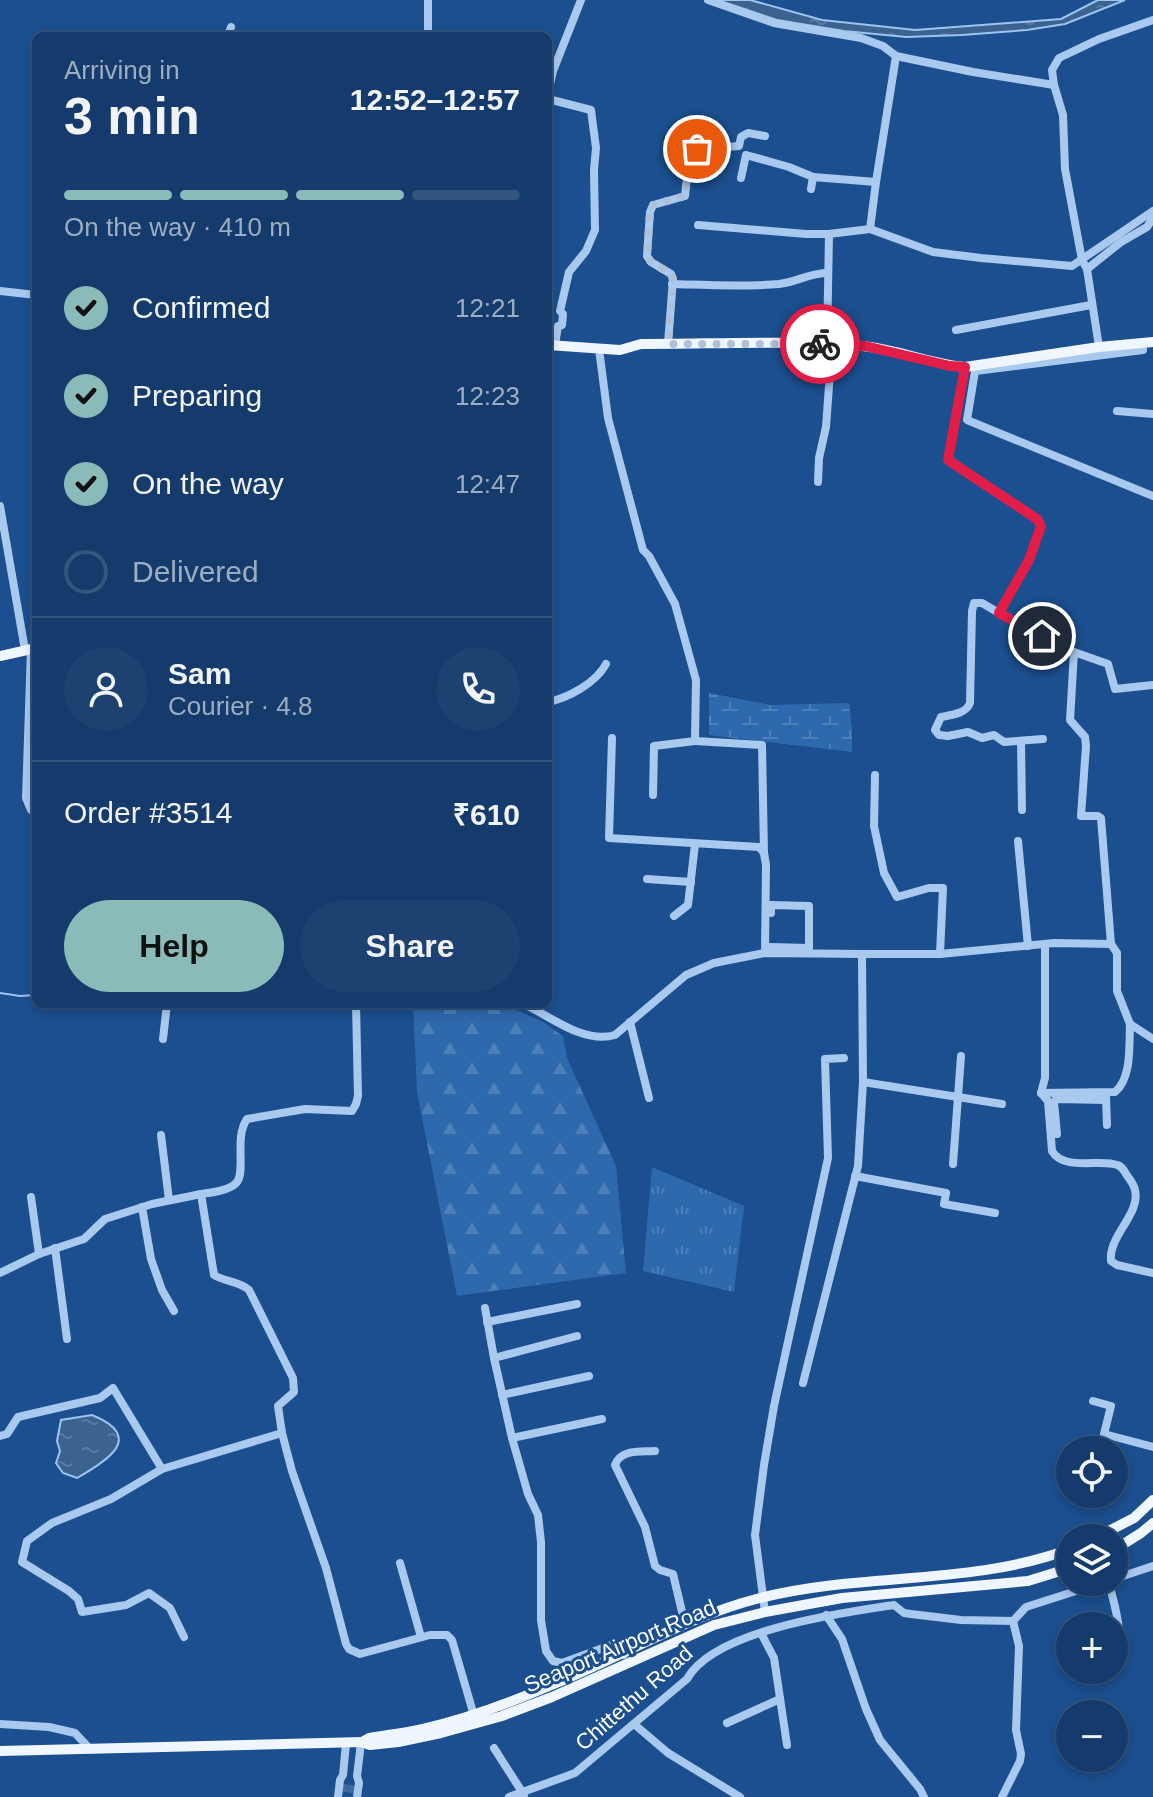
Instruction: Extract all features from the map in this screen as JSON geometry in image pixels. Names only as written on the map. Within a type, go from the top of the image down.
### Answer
[{"type":"main road","points":[[552,345],[620,350],[641,344],[865,346],[965,367],[1148,342]]},
{"type":"main road","points":[[0,656],[31,649]]},
{"type":"main road","points":[[1122,1524],[1134,1518],[1153,1500]]},
{"type":"main road","points":[[1128,1541],[1153,1523]]},
{"type":"main road","points":[[625,1658],[682,1626],[762,1597],[815,1587],[1024,1563],[1056,1553]]},
{"type":"main road","name":"Seaport Airport Road","points":[[362,1742],[370,1745],[398,1742],[552,1697],[625,1658],[714,1625],[765,1612],[830,1600],[894,1600],[1028,1581],[1056,1572]]},
{"type":"main road","points":[[893,1579],[894,1600]]},
{"type":"main road","points":[[0,1751],[346,1744],[475,1719]]},
{"type":"street","points":[[428,0],[428,32]]},
{"type":"street","points":[[552,76],[581,0]]},
{"type":"street","points":[[708,0],[774,23],[861,38],[883,46],[896,56],[1054,85]]},
{"type":"street","points":[[1099,347],[1087,269],[1082,260],[1065,169],[1063,115],[1052,70],[1059,58],[1099,39],[1153,20]]},
{"type":"street","points":[[870,229],[896,56]]},
{"type":"street","points":[[552,97],[591,110],[596,148],[595,230],[586,251],[569,272],[560,311],[563,314],[562,325],[558,326],[552,345]]},
{"type":"street","points":[[668,344],[671,274],[647,256],[653,205],[685,196],[690,150],[739,146],[741,137],[748,133],[765,136]]},
{"type":"street","points":[[741,178],[746,155],[813,177],[876,182]]},
{"type":"street","points":[[811,189],[813,177]]},
{"type":"street","points":[[698,225],[782,233],[829,234],[870,229],[933,252],[1072,266],[1153,211]]},
{"type":"street","points":[[1087,269],[1121,242],[1147,227],[1153,218]]},
{"type":"street","points":[[818,482],[819,458],[826,427],[829,234]]},
{"type":"street","points":[[672,284],[759,286],[785,283],[815,273],[828,273]]},
{"type":"street","points":[[0,291],[32,295]]},
{"type":"street","points":[[956,330],[1091,305]]},
{"type":"street","points":[[1148,342],[1143,350],[975,371],[967,420],[1153,496]]},
{"type":"street","points":[[599,349],[608,418],[643,550],[675,604],[696,680],[695,741]]},
{"type":"street","points":[[965,367],[948,460],[1037,519],[1041,526],[1029,560],[999,613]]},
{"type":"street","points":[[1117,411],[1153,414]]},
{"type":"street","points":[[0,506],[31,649],[26,798],[32,810]]},
{"type":"street","points":[[1043,739],[1004,742],[994,735],[982,738],[968,732],[948,736],[939,735],[935,730],[941,717],[960,712],[970,703],[974,603],[982,603],[1074,652],[1108,664],[1115,689],[1153,685]]},
{"type":"street","points":[[1057,1134],[1056,1099],[1106,1096],[1121,1087],[1127,1072],[1130,1024],[1117,991],[1117,953],[1111,944],[1101,818],[1081,816],[1086,746],[1085,737],[1070,720],[1074,652]]},
{"type":"street","points":[[552,701],[579,689],[602,673],[606,664]]},
{"type":"street","points":[[612,738],[609,838],[759,847],[764,853]]},
{"type":"street","points":[[653,795],[654,746],[695,741],[762,745],[769,951]]},
{"type":"street","points":[[1021,741],[1022,810]]},
{"type":"street","points":[[875,775],[874,826],[884,873],[897,897],[929,888],[943,888],[940,954]]},
{"type":"street","points":[[1018,841],[1028,946]]},
{"type":"street","points":[[674,916],[688,905],[695,844]]},
{"type":"street","points":[[647,879],[691,882]]},
{"type":"street","points":[[534,1008],[586,1036],[603,1038],[615,1035],[686,975],[714,963],[769,951],[809,948],[809,906],[771,905],[769,951]]},
{"type":"street","points":[[769,951],[940,954],[1045,944],[1111,944]]},
{"type":"street","points":[[1041,1093],[1045,1078],[1045,944]]},
{"type":"street","points":[[803,1383],[858,1166],[863,1082],[862,954]]},
{"type":"street","points":[[163,1039],[167,1008]]},
{"type":"street","points":[[0,1273],[39,1254],[84,1239],[105,1219],[236,1184],[243,1125],[247,1119],[305,1109],[352,1111],[358,1096],[356,1008]]},
{"type":"street","points":[[630,1022],[649,1098]]},
{"type":"street","points":[[1130,1024],[1153,1039]]},
{"type":"street","points":[[953,1164],[961,1056]]},
{"type":"street","points":[[765,1612],[755,1535],[764,1465],[777,1390],[828,1158],[825,1059],[844,1058]]},
{"type":"street","points":[[863,1082],[1002,1104]]},
{"type":"street","points":[[1041,1093],[1106,1096]]},
{"type":"street","points":[[1041,1093],[1048,1101],[1055,1156],[1086,1164],[1118,1165],[1124,1170],[1136,1191],[1132,1211],[1117,1237],[1110,1255],[1111,1261],[1153,1273]]},
{"type":"street","points":[[1106,1096],[1107,1125]]},
{"type":"street","points":[[161,1135],[169,1200]]},
{"type":"street","points":[[855,1176],[946,1193],[944,1204],[995,1213]]},
{"type":"street","points":[[201,1194],[214,1275],[239,1283],[249,1290],[293,1378],[294,1392],[278,1406],[282,1433],[349,1649],[360,1654],[370,1653],[421,1637],[447,1635],[452,1640],[475,1719]]},
{"type":"street","points":[[31,1197],[39,1254]]},
{"type":"street","points":[[142,1207],[151,1259],[162,1290],[174,1311]]},
{"type":"street","points":[[55,1248],[67,1339]]},
{"type":"street","points":[[487,1322],[577,1304]]},
{"type":"street","points":[[485,1308],[512,1438],[540,1527],[541,1620],[546,1651],[553,1661],[562,1663],[611,1645],[620,1649],[625,1658]]},
{"type":"street","points":[[494,1358],[577,1336]]},
{"type":"street","points":[[502,1395],[589,1376]]},
{"type":"street","points":[[0,1436],[7,1434],[18,1417],[100,1398],[113,1388],[162,1469]]},
{"type":"street","points":[[1093,1401],[1111,1406],[1104,1434],[1153,1447]]},
{"type":"street","points":[[512,1438],[602,1419]]},
{"type":"street","points":[[184,1637],[170,1608],[149,1593],[126,1605],[82,1612],[78,1599],[69,1591],[22,1562],[27,1541],[52,1523],[111,1499],[162,1469],[282,1433]]},
{"type":"street","points":[[655,1451],[625,1453],[615,1465],[645,1527],[655,1566],[673,1574],[683,1616]]},
{"type":"street","points":[[400,1563],[421,1637]]},
{"type":"street","points":[[1128,1574],[1153,1566]]},
{"type":"street","points":[[1002,1797],[1021,1754],[1016,1730],[1019,1646],[1013,1621],[1026,1607],[1061,1596]]},
{"type":"street","name":"Chittethu Road","points":[[509,1797],[524,1795],[575,1773],[687,1679],[702,1661],[721,1648],[761,1633],[894,1600],[904,1613],[961,1620],[1013,1621]]},
{"type":"street","points":[[826,1615],[842,1639],[880,1740],[924,1797]]},
{"type":"street","points":[[761,1633],[774,1658],[787,1745]]},
{"type":"street","points":[[727,1723],[780,1699]]},
{"type":"street","points":[[0,1724],[49,1727],[75,1733],[90,1749]]},
{"type":"street","points":[[634,1724],[668,1753],[740,1797]]},
{"type":"street","points":[[350,1779],[358,1765],[362,1742]]},
{"type":"street","points":[[346,1744],[344,1760],[350,1779]]},
{"type":"street","points":[[494,1748],[524,1795]]},
{"type":"street","points":[[350,1779],[359,1783],[348,1795],[340,1780],[350,1779]]},
{"type":"green space","points":[[709,693],[771,705],[849,703],[852,752],[709,735]]},
{"type":"green space","points":[[413,1008],[512,1008],[543,1022],[563,1036],[567,1058],[616,1166],[626,1273],[457,1296],[417,1092]]},
{"type":"green space","points":[[652,1167],[744,1206],[734,1292],[643,1271]]},
{"type":"water","points":[[717,0],[750,0],[822,20],[915,30],[1061,19],[1098,0],[1125,0],[1065,24],[1027,30],[906,37],[777,20]]},
{"type":"water","points":[[92,1415],[117,1432],[119,1440],[116,1448],[100,1464],[77,1478],[63,1473],[56,1463],[60,1451],[57,1441],[61,1420]]},
{"type":"waterway","points":[[0,993],[32,995]]},
{"type":"tunnel","points":[[344,1792],[345,1781]]},
{"type":"tunnel","points":[[352,1793],[353,1782]]},
{"type":"way so far","points":[[697,149],[690,150],[685,196],[653,205],[650,212],[648,260],[671,274],[673,279],[668,344],[820,344]]},
{"type":"route","points":[[820,344],[865,346],[965,367],[948,460],[1037,519],[1041,526],[1029,560],[999,613],[1042,636]]}]
